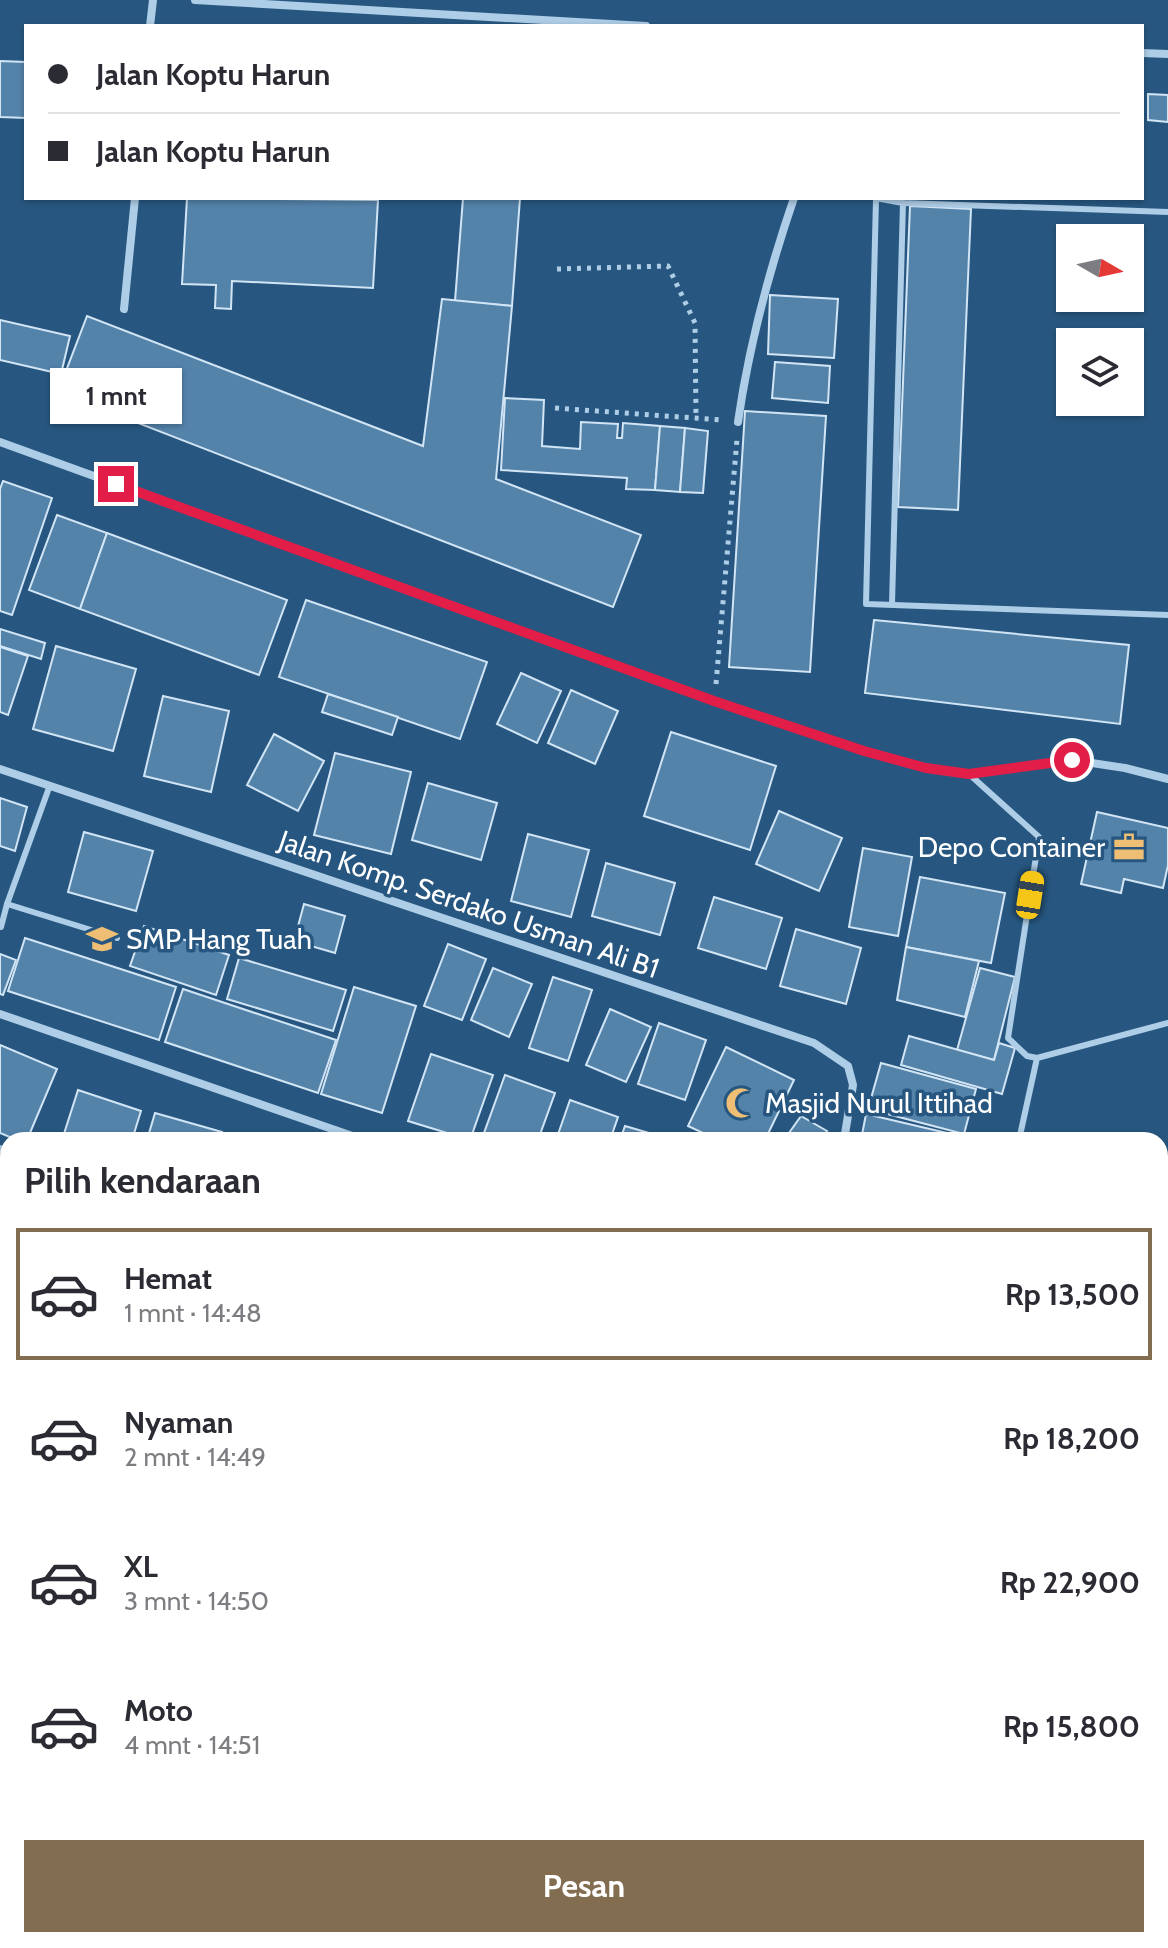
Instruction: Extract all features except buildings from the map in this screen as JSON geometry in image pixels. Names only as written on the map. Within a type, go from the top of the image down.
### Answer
[{"type":"street","points":[[150,24],[153,0]]},
{"type":"street","points":[[195,0],[611,24]]},
{"type":"street","points":[[1144,53],[1168,54]]},
{"type":"street","points":[[124,309],[135,200]]},
{"type":"street","points":[[738,422],[762,302],[793,200]]},
{"type":"street","points":[[0,442],[714,701],[864,751],[926,768],[969,774],[1072,760],[1125,768],[1168,779]]},
{"type":"street","name":"Jalan Komp. Serdako Usman Ali B1","points":[[0,769],[814,1043],[848,1066],[853,1085],[845,1132]]},
{"type":"street","points":[[0,1014],[341,1132]]},
{"type":"lane","points":[[876,200],[866,604],[1168,615]]},
{"type":"lane","points":[[887,200],[1168,212]]},
{"type":"lane","points":[[892,604],[903,203]]},
{"type":"lane","points":[[969,774],[1039,837],[1008,1038],[1027,1056],[1037,1058],[1168,1023]]},
{"type":"lane","points":[[1,927],[50,785]]},
{"type":"lane","points":[[7,904],[117,938]]},
{"type":"lane","points":[[1021,1132],[1037,1058]]},
{"type":"path","points":[[557,269],[668,266],[695,323],[696,418]]},
{"type":"path","points":[[555,408],[738,422],[714,701]]},
{"type":"place","name":"Depo Container","points":[[1129,847]]},
{"type":"place","name":"SMP Hang Tuah","points":[[102,939]]},
{"type":"place","name":"Masjid Nurul Ittihad","points":[[741,1103]]},
{"type":"route","points":[[116,484],[714,701],[864,751],[926,768],[969,774],[1072,760]]}]
